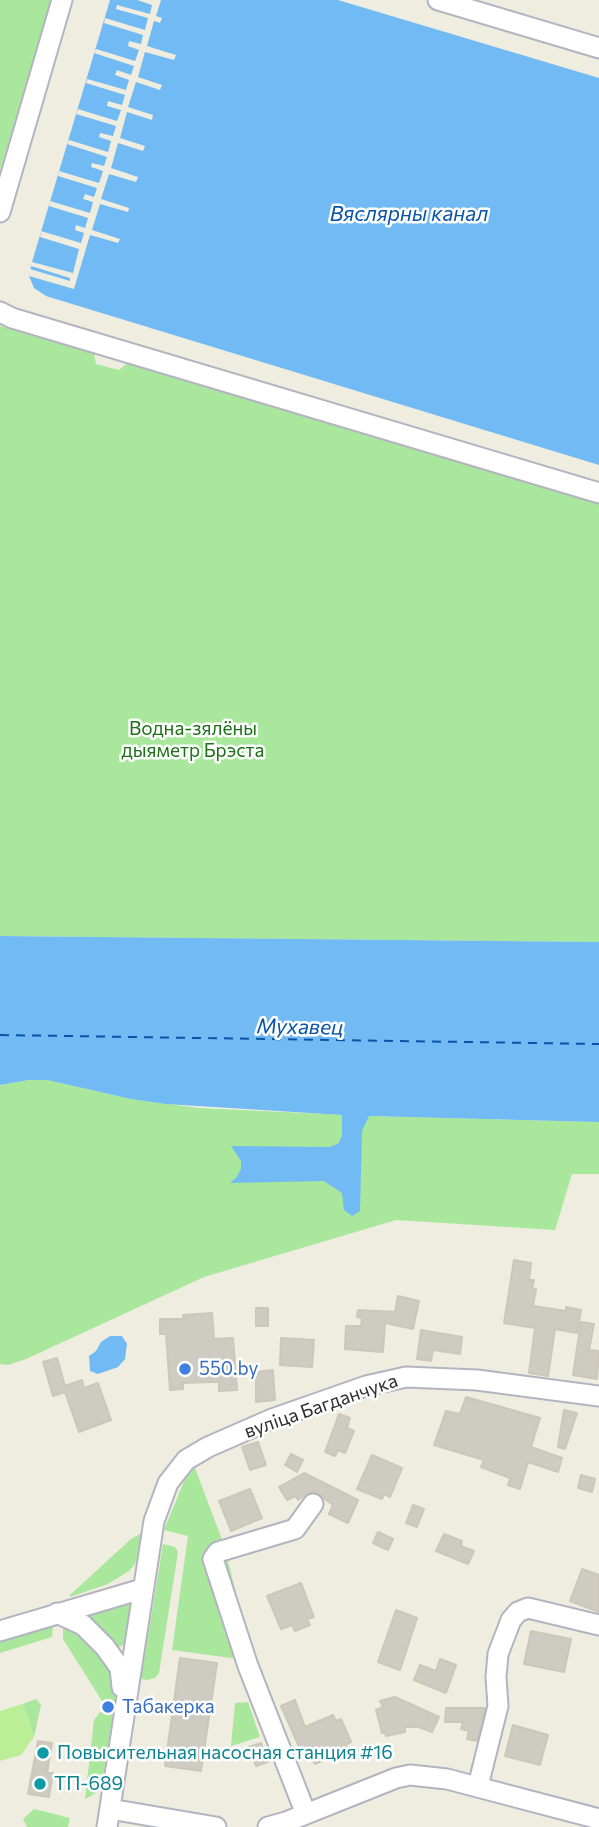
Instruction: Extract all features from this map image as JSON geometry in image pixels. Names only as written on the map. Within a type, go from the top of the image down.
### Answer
[{"type":"street","points":[[0,212],[62,0]]},
{"type":"street","points":[[438,0],[599,48]]},
{"type":"street","points":[[0,312],[12,318],[599,493]]},
{"type":"street","name":"вуліца Багданчука","points":[[108,1818],[142,1589],[157,1510],[161,1497],[186,1460],[197,1452],[272,1419],[366,1386],[406,1377],[477,1380],[599,1396]]},
{"type":"street","points":[[306,1814],[248,1666],[213,1559],[218,1552],[295,1529],[313,1504]]},
{"type":"street","points":[[0,1631],[142,1589]]},
{"type":"street","points":[[478,1786],[498,1706],[498,1654],[511,1620],[517,1612],[528,1608],[599,1625]]},
{"type":"street","name":"вуліца Багданчука","points":[[57,1613],[83,1625],[114,1657],[122,1678],[124,1706]]},
{"type":"street","points":[[268,1827],[379,1784],[410,1775],[478,1786],[599,1819]]},
{"type":"street","points":[[108,1818],[216,1827]]},
{"type":"green space","points":[[0,0],[52,0],[0,170]]},
{"type":"green space","name":"Водна-зялёны дыяметр Брэста","points":[[0,326],[94,354],[96,364],[119,370],[129,362],[599,503],[599,942],[0,936]]},
{"type":"green space","points":[[47,1080],[131,1099],[199,1108],[599,1122],[599,1174],[572,1174],[555,1230],[396,1220],[204,1277],[26,1359],[8,1365],[0,1364],[0,1085]]},
{"type":"green space","points":[[195,1468],[224,1545],[253,1661],[172,1650],[188,1536],[164,1530],[187,1474]]},
{"type":"green space","points":[[140,1534],[140,1548],[135,1564],[129,1571],[108,1584],[70,1597],[131,1539]]},
{"type":"green space","points":[[163,1544],[175,1547],[178,1552],[159,1673],[155,1678],[147,1680],[141,1679]]},
{"type":"green space","points":[[129,1602],[125,1644],[117,1648],[89,1619],[90,1612]]},
{"type":"green space","points":[[53,1625],[52,1637],[0,1653],[0,1642]]},
{"type":"green space","points":[[63,1625],[87,1638],[110,1667],[116,1702],[102,1701],[63,1639]]},
{"type":"green space","points":[[36,1699],[41,1705],[34,1737],[23,1704]]},
{"type":"green space","points":[[248,1702],[260,1737],[231,1746],[235,1703]]},
{"type":"green space","points":[[23,1704],[34,1737],[21,1755],[0,1761],[0,1711]]},
{"type":"green space","points":[[100,1712],[113,1714],[102,1783],[96,1793],[85,1799],[94,1720]]},
{"type":"green space","points":[[34,1809],[70,1818],[68,1827],[27,1827],[23,1819]]},
{"type":"water","name":"Вяслярны канал","points":[[110,0],[338,0],[599,78],[599,465],[46,296],[34,288],[29,276],[32,262]]},
{"type":"water","name":"Мухавец","points":[[0,936],[599,942],[599,1122],[369,1116],[362,1131],[360,1211],[352,1216],[344,1210],[342,1193],[324,1181],[230,1183],[241,1169],[241,1161],[231,1146],[330,1147],[339,1143],[342,1135],[342,1115],[166,1104],[47,1080],[0,1085]]},
{"type":"water","points":[[110,1336],[122,1336],[127,1344],[125,1359],[118,1367],[98,1374],[90,1371],[89,1356]]},
{"type":"pier","points":[[137,0],[161,0],[156,16],[162,18],[160,23],[154,21],[147,46],[176,55],[174,60],[145,52],[138,77],[162,85],[160,90],[136,82],[128,107],[153,115],[152,120],[127,112],[120,138],[145,146],[143,151],[118,143],[111,168],[138,177],[136,182],[109,174],[101,199],[129,208],[128,212],[100,204],[92,230],[120,239],[118,243],[90,235],[74,289],[29,276],[30,269],[70,281],[70,278],[31,266],[32,262],[73,273],[79,249],[40,237],[41,231],[81,243],[84,233],[75,230],[76,225],[85,228],[88,218],[49,206],[50,201],[90,213],[93,202],[83,199],[85,194],[94,197],[97,188],[58,176],[59,171],[99,183],[103,171],[91,167],[92,163],[104,166],[107,157],[67,144],[69,140],[108,152],[111,141],[99,137],[100,133],[113,136],[116,126],[76,114],[78,109],[117,121],[121,110],[107,106],[108,101],[122,105],[125,95],[86,83],[87,79],[126,90],[129,80],[115,75],[117,70],[131,75],[134,66],[94,53],[96,49],[135,61],[139,50],[128,46],[129,41],[141,44],[143,35],[104,23],[105,18],[145,30],[148,18],[116,9],[117,5],[150,14],[152,5]]},
{"type":"building","points":[[514,1260],[531,1263],[529,1280],[534,1280],[532,1288],[536,1289],[533,1306],[566,1311],[566,1307],[581,1310],[577,1333],[555,1329],[548,1376],[529,1373],[535,1328],[504,1323]]},
{"type":"building","points":[[398,1296],[419,1301],[413,1329],[385,1323],[383,1352],[345,1349],[346,1326],[361,1326],[362,1318],[357,1317],[358,1310],[395,1312]]},
{"type":"building","points":[[256,1308],[268,1308],[268,1326],[256,1326]]},
{"type":"building","points":[[212,1313],[214,1339],[233,1338],[237,1390],[219,1391],[219,1382],[211,1382],[183,1383],[183,1389],[170,1390],[166,1334],[160,1334],[160,1319],[184,1319],[183,1315]]},
{"type":"building","points":[[581,1322],[594,1324],[589,1350],[599,1351],[597,1379],[573,1375]]},
{"type":"building","points":[[421,1330],[462,1337],[460,1354],[433,1350],[431,1361],[417,1359]]},
{"type":"building","points":[[281,1338],[314,1340],[312,1367],[280,1365]]},
{"type":"building","points":[[57,1358],[65,1386],[82,1380],[84,1388],[98,1383],[111,1420],[79,1432],[65,1392],[53,1396],[43,1362]]},
{"type":"building","points":[[273,1370],[275,1400],[256,1402],[256,1372]]},
{"type":"building","points":[[466,1397],[540,1418],[531,1447],[562,1458],[558,1472],[528,1462],[520,1489],[508,1485],[510,1478],[481,1467],[484,1460],[434,1445],[446,1411],[460,1414]]},
{"type":"building","points":[[564,1410],[577,1413],[565,1449],[558,1447]]},
{"type":"building","points":[[339,1414],[350,1418],[347,1428],[354,1431],[345,1453],[338,1450],[335,1456],[325,1452]]},
{"type":"building","points":[[258,1442],[266,1465],[250,1470],[242,1447]]},
{"type":"building","points":[[291,1454],[303,1460],[297,1472],[285,1465]]},
{"type":"building","points":[[372,1455],[402,1468],[390,1497],[384,1494],[382,1499],[357,1489]]},
{"type":"building","points":[[304,1473],[358,1500],[348,1523],[329,1514],[333,1505],[315,1492],[307,1493],[298,1500],[296,1496],[287,1500],[279,1487]]},
{"type":"building","points":[[581,1475],[595,1479],[592,1492],[578,1488]]},
{"type":"building","points":[[250,1489],[262,1518],[231,1531],[219,1501]]},
{"type":"building","points":[[413,1505],[424,1509],[417,1527],[406,1523]]},
{"type":"building","points":[[378,1532],[393,1539],[388,1550],[373,1543]]},
{"type":"building","points":[[444,1534],[462,1541],[461,1546],[474,1551],[468,1564],[436,1551]]},
{"type":"building","points":[[582,1569],[599,1575],[599,1612],[570,1601]]},
{"type":"building","points":[[301,1583],[314,1617],[307,1619],[310,1625],[295,1631],[292,1625],[281,1629],[267,1596]]},
{"type":"building","points":[[396,1610],[417,1618],[400,1670],[378,1662]]},
{"type":"building","points":[[531,1631],[571,1639],[564,1672],[524,1664]]},
{"type":"building","points":[[180,1658],[217,1663],[201,1771],[165,1766]]},
{"type":"building","points":[[440,1659],[456,1665],[446,1693],[414,1680],[420,1665],[436,1671]]},
{"type":"building","points":[[395,1697],[439,1717],[432,1732],[419,1727],[405,1727],[405,1732],[386,1736],[385,1732],[382,1733],[376,1710],[383,1707],[380,1701]]},
{"type":"building","points":[[295,1700],[305,1727],[333,1715],[336,1721],[341,1719],[351,1742],[345,1745],[348,1749],[315,1764],[311,1757],[305,1760],[281,1706]]},
{"type":"building","points":[[446,1708],[485,1708],[477,1741],[467,1739],[469,1731],[461,1729],[463,1722],[445,1722]]},
{"type":"building","points":[[513,1725],[548,1735],[540,1765],[505,1756]]},
{"type":"building","points":[[38,1741],[52,1743],[47,1773],[53,1773],[49,1797],[28,1794]]},
{"type":"building","points":[[261,1743],[268,1762],[256,1766],[249,1747]]},
{"type":"ferry route","points":[[0,1035],[599,1044]]},
{"type":"place","name":"550.by","points":[[185,1369]]},
{"type":"place","name":"Табакерка","points":[[108,1707]]},
{"type":"place","name":"Повысительная насосная станция #16","points":[[43,1753]]},
{"type":"place","name":"ТП-689","points":[[40,1784]]}]
